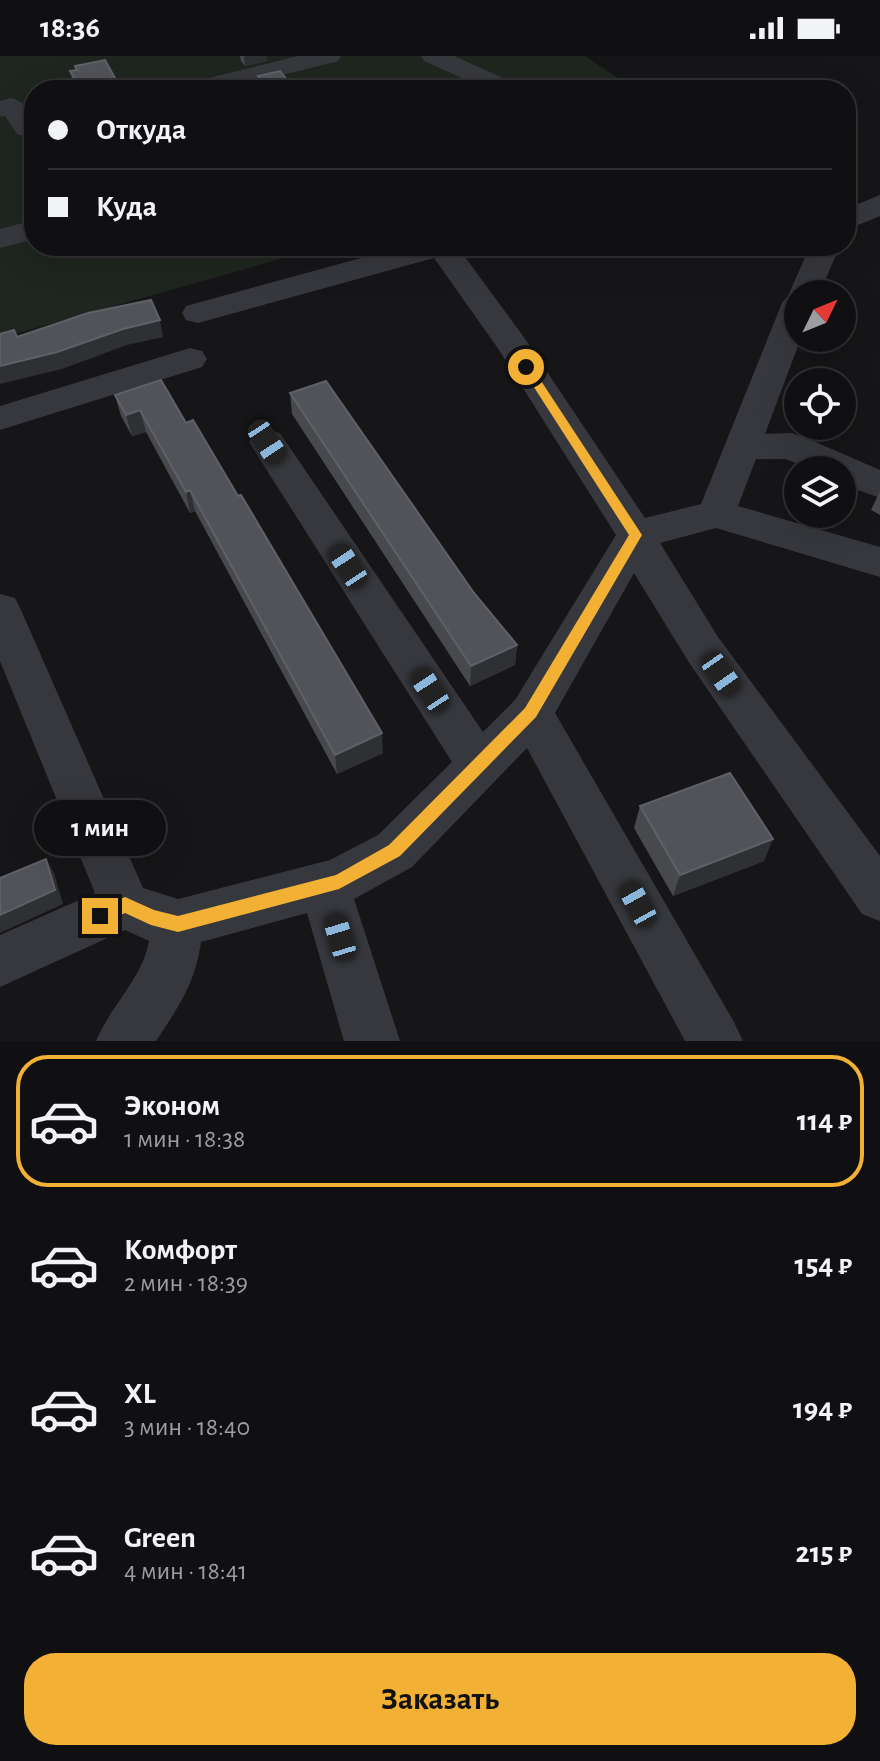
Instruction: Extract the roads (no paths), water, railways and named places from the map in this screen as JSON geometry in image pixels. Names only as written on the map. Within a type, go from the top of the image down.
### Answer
[{"type":"street","points":[[231,80],[329,56]]},
{"type":"street","points":[[433,56],[487,80]]},
{"type":"street","points":[[0,109],[11,106],[24,123]]},
{"type":"street","points":[[856,216],[880,204]]},
{"type":"street","points":[[0,239],[24,232]]},
{"type":"street","points":[[198,313],[346,273],[396,256]]},
{"type":"street","points":[[448,256],[511,343],[636,535],[655,573],[703,649],[880,897]]},
{"type":"street","points":[[809,280],[820,256]]},
{"type":"street","points":[[716,514],[784,339]]},
{"type":"street","points":[[0,418],[190,359]]},
{"type":"street","points":[[267,442],[479,765]]},
{"type":"street","points":[[742,447],[791,446],[880,485]]},
{"type":"street","points":[[0,610],[125,905],[151,917],[178,924],[339,881],[395,851],[531,713],[636,535],[716,514],[880,562]]},
{"type":"street","points":[[531,713],[715,1041]]},
{"type":"street","points":[[324,885],[372,1041]]},
{"type":"street","points":[[0,961],[125,905]]},
{"type":"street","points":[[124,1041],[170,972],[178,924]]}]
